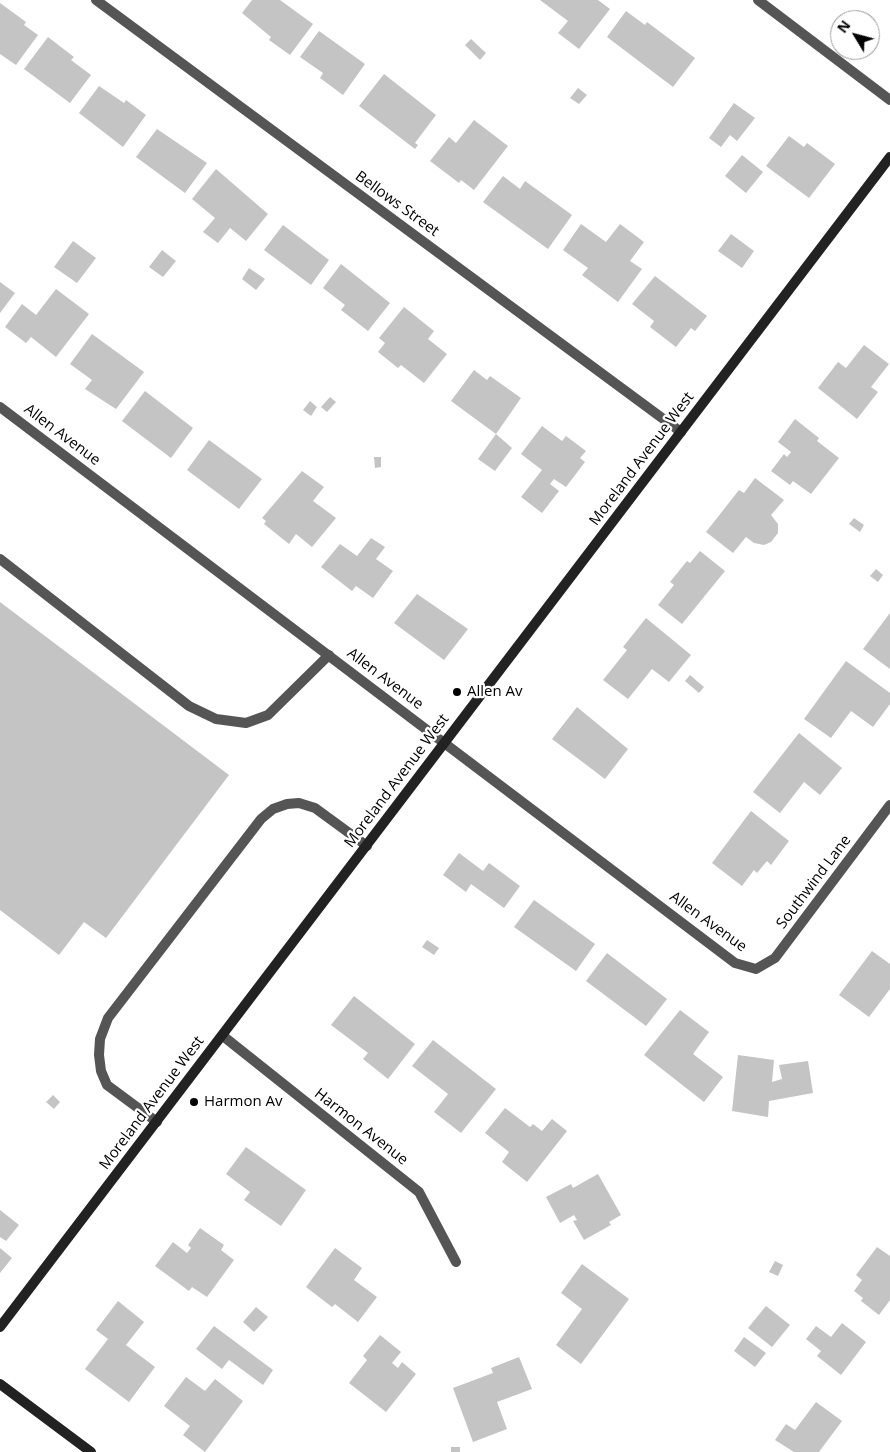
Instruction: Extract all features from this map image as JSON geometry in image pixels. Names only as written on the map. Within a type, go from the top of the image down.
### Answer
[{"type":"street","name":"Bellows Street","points":[[96,0],[681,432]]},
{"type":"street","points":[[758,0],[890,100]]},
{"type":"street","name":"Moreland Avenue West","points":[[0,1326],[890,157]]},
{"type":"street","name":"Allen Avenue","points":[[1,410],[329,655],[735,963],[756,969]]},
{"type":"street","points":[[0,558],[189,706],[216,719],[246,723],[268,716],[329,655]]},
{"type":"street","points":[[157,1122],[108,1085],[101,1071],[100,1039],[108,1018],[113,1011],[261,819],[272,809],[287,804],[299,803],[315,808],[367,846]]},
{"type":"street","name":"Southwind Lane","points":[[756,969],[775,958],[890,805]]},
{"type":"street","name":"Harmon Avenue","points":[[222,1036],[419,1192],[456,1262]]},
{"type":"street","points":[[0,1384],[90,1452]]},
{"type":"building","points":[[252,0],[280,0],[313,24],[290,55],[269,40],[271,37],[242,13]]},
{"type":"building","points":[[540,0],[598,0],[610,9],[579,49],[558,33],[568,21]]},
{"type":"building","points":[[0,3],[26,22],[24,25],[38,35],[16,65],[0,54]]},
{"type":"building","points":[[626,11],[645,25],[647,22],[695,58],[673,87],[607,37]]},
{"type":"building","points":[[319,31],[365,64],[343,95],[320,78],[323,73],[300,57]]},
{"type":"building","points":[[48,37],[74,57],[71,60],[91,75],[70,103],[24,69]]},
{"type":"building","points":[[471,39],[486,53],[480,60],[465,45]]},
{"type":"building","points":[[384,74],[436,115],[415,143],[418,145],[415,149],[359,106]]},
{"type":"building","points":[[99,86],[124,103],[126,100],[146,115],[123,147],[79,113]]},
{"type":"building","points":[[578,88],[587,95],[579,104],[570,98]]},
{"type":"building","points":[[734,103],[755,118],[737,141],[730,135],[721,147],[709,138]]},
{"type":"building","points":[[474,120],[508,146],[474,190],[461,180],[459,183],[430,161],[449,137],[456,143]]},
{"type":"building","points":[[157,129],[207,163],[185,193],[136,157]]},
{"type":"building","points":[[789,136],[804,147],[807,143],[835,164],[809,198],[766,166]]},
{"type":"building","points":[[742,155],[763,172],[746,193],[725,176]]},
{"type":"building","points":[[216,169],[268,214],[246,241],[230,228],[218,243],[203,232],[215,218],[192,199]]},
{"type":"building","points":[[503,176],[520,189],[525,181],[572,215],[548,249],[483,202]]},
{"type":"building","points":[[581,224],[606,242],[620,224],[644,242],[630,261],[642,269],[618,302],[582,275],[588,268],[563,250]]},
{"type":"building","points":[[283,225],[329,260],[311,285],[264,250]]},
{"type":"building","points":[[731,234],[754,251],[742,268],[718,251]]},
{"type":"building","points":[[73,241],[96,258],[77,283],[54,267]]},
{"type":"building","points":[[162,250],[176,261],[163,277],[149,267]]},
{"type":"building","points":[[341,264],[390,303],[368,331],[341,310],[345,305],[323,288]]},
{"type":"building","points":[[249,268],[265,279],[256,290],[242,279]]},
{"type":"building","points":[[655,276],[707,316],[695,331],[691,328],[676,347],[650,327],[654,321],[632,304]]},
{"type":"building","points":[[0,282],[15,293],[0,313]]},
{"type":"building","points":[[56,289],[89,314],[56,357],[31,337],[26,343],[5,327],[22,304],[36,315]]},
{"type":"building","points":[[404,307],[434,331],[428,339],[447,354],[424,383],[401,365],[398,368],[378,352],[385,343],[379,338]]},
{"type":"building","points":[[92,334],[144,372],[116,409],[85,389],[92,380],[70,364]]},
{"type":"building","points":[[864,345],[889,364],[871,387],[878,392],[857,419],[818,388],[838,362],[846,368]]},
{"type":"building","points":[[474,370],[487,380],[490,376],[521,398],[496,434],[451,401]]},
{"type":"building","points":[[145,391],[193,428],[171,458],[122,421]]},
{"type":"building","points":[[330,397],[336,402],[327,412],[321,407]]},
{"type":"building","points":[[310,401],[317,407],[311,416],[303,410]]},
{"type":"building","points":[[795,419],[819,438],[817,441],[839,458],[811,494],[793,481],[790,485],[771,471],[784,454],[787,457],[791,452],[778,442]]},
{"type":"building","points":[[542,426],[562,441],[566,436],[586,451],[580,458],[585,462],[566,487],[554,479],[550,484],[559,491],[542,513],[521,497],[542,470],[521,454]]},
{"type":"building","points":[[496,434],[512,448],[495,471],[478,459]]},
{"type":"building","points":[[209,440],[262,479],[239,509],[187,470]]},
{"type":"building","points":[[374,457],[381,457],[381,467],[375,468]]},
{"type":"building","points":[[302,471],[324,487],[313,501],[336,518],[312,547],[296,534],[289,544],[264,524],[266,521],[262,518]]},
{"type":"building","points":[[755,478],[784,500],[771,515],[778,524],[778,533],[771,542],[764,545],[754,543],[746,537],[733,553],[706,532],[739,490],[744,493]]},
{"type":"building","points":[[854,518],[864,525],[860,532],[849,524]]},
{"type":"building","points":[[371,538],[385,547],[376,559],[393,571],[373,598],[356,586],[352,591],[321,567],[340,544],[357,556]]},
{"type":"building","points":[[700,551],[725,571],[682,624],[658,605],[674,585],[670,582],[687,561],[690,563]]},
{"type":"building","points":[[876,569],[883,575],[878,582],[870,576]]},
{"type":"building","points":[[417,594],[468,629],[444,660],[394,623]]},
{"type":"building","points":[[0,602],[229,775],[106,938],[84,922],[59,955],[0,910]]},
{"type":"building","points":[[890,613],[890,669],[863,649]]},
{"type":"building","points":[[646,618],[691,655],[669,682],[652,669],[628,699],[603,680],[627,650],[623,647]]},
{"type":"building","points":[[846,661],[890,693],[890,704],[873,727],[851,711],[831,738],[804,719]]},
{"type":"building","points":[[690,675],[704,687],[699,693],[685,681]]},
{"type":"building","points":[[577,707],[628,749],[605,779],[552,739]]},
{"type":"building","points":[[799,733],[842,768],[820,795],[804,782],[780,813],[753,792]]},
{"type":"building","points":[[751,811],[789,841],[771,865],[767,861],[757,873],[754,870],[742,886],[712,863]]},
{"type":"building","points":[[459,853],[483,871],[489,863],[520,886],[504,908],[471,884],[466,892],[443,875]]},
{"type":"building","points":[[534,900],[595,944],[576,971],[514,927]]},
{"type":"building","points":[[427,940],[439,948],[434,955],[422,947]]},
{"type":"building","points":[[872,951],[890,964],[890,989],[869,1017],[839,995]]},
{"type":"building","points":[[607,953],[667,999],[646,1026],[586,981]]},
{"type":"building","points":[[354,996],[415,1044],[388,1079],[363,1059],[368,1053],[331,1025]]},
{"type":"building","points":[[680,1010],[709,1032],[693,1054],[723,1077],[704,1102],[644,1055]]},
{"type":"building","points":[[433,1040],[496,1089],[461,1133],[434,1112],[448,1094],[412,1066]]},
{"type":"building","points":[[738,1055],[774,1060],[772,1082],[782,1079],[779,1065],[808,1061],[813,1093],[769,1101],[768,1117],[732,1111]]},
{"type":"building","points":[[53,1095],[60,1102],[54,1109],[46,1102]]},
{"type":"building","points":[[505,1108],[530,1127],[533,1124],[542,1131],[552,1119],[567,1131],[527,1182],[502,1162],[509,1152],[485,1133]]},
{"type":"building","points":[[246,1147],[306,1190],[281,1226],[244,1200],[250,1192],[226,1174]]},
{"type":"building","points":[[598,1174],[621,1215],[609,1222],[611,1225],[584,1240],[573,1221],[577,1220],[574,1215],[560,1223],[546,1197],[571,1184],[573,1188]]},
{"type":"building","points":[[0,1210],[19,1225],[6,1241],[0,1237]]},
{"type":"building","points":[[200,1228],[224,1245],[221,1250],[234,1260],[207,1297],[192,1287],[189,1291],[155,1266],[173,1242],[187,1253],[191,1248],[188,1245]]},
{"type":"building","points":[[877,1247],[890,1256],[890,1300],[879,1315],[861,1301],[863,1298],[854,1291],[862,1280],[856,1275]]},
{"type":"building","points":[[0,1248],[12,1258],[0,1273]]},
{"type":"building","points":[[335,1248],[362,1268],[354,1280],[377,1297],[358,1322],[335,1304],[332,1307],[306,1287]]},
{"type":"building","points":[[775,1261],[783,1265],[778,1276],[769,1272]]},
{"type":"building","points":[[582,1264],[629,1299],[581,1364],[556,1345],[582,1309],[561,1293]]},
{"type":"building","points":[[118,1301],[144,1322],[126,1345],[155,1367],[129,1402],[85,1369],[108,1339],[96,1330]]},
{"type":"building","points":[[766,1306],[790,1325],[772,1347],[748,1328]]},
{"type":"building","points":[[256,1307],[268,1317],[254,1332],[243,1322]]},
{"type":"building","points":[[842,1323],[866,1342],[841,1375],[817,1356],[821,1351],[806,1339],[816,1326],[831,1337]]},
{"type":"building","points":[[214,1326],[273,1370],[263,1385],[229,1360],[222,1369],[196,1349]]},
{"type":"building","points":[[380,1335],[401,1352],[392,1363],[398,1368],[402,1362],[416,1374],[386,1412],[349,1383],[367,1360],[363,1356]]},
{"type":"building","points":[[744,1337],[766,1353],[755,1367],[734,1351]]},
{"type":"building","points":[[519,1357],[532,1389],[497,1402],[507,1429],[473,1442],[453,1388],[493,1373],[491,1368]]},
{"type":"building","points":[[186,1377],[205,1391],[215,1379],[243,1401],[205,1452],[183,1435],[190,1426],[164,1406]]},
{"type":"building","points":[[816,1402],[842,1421],[819,1452],[794,1452],[775,1440],[786,1424],[795,1430]]},
{"type":"building","points":[[451,1447],[460,1447],[460,1452],[451,1452]]},
{"type":"place","name":"Allen Av","points":[[457,692]]},
{"type":"place","name":"Harmon Av","points":[[194,1102]]}]
